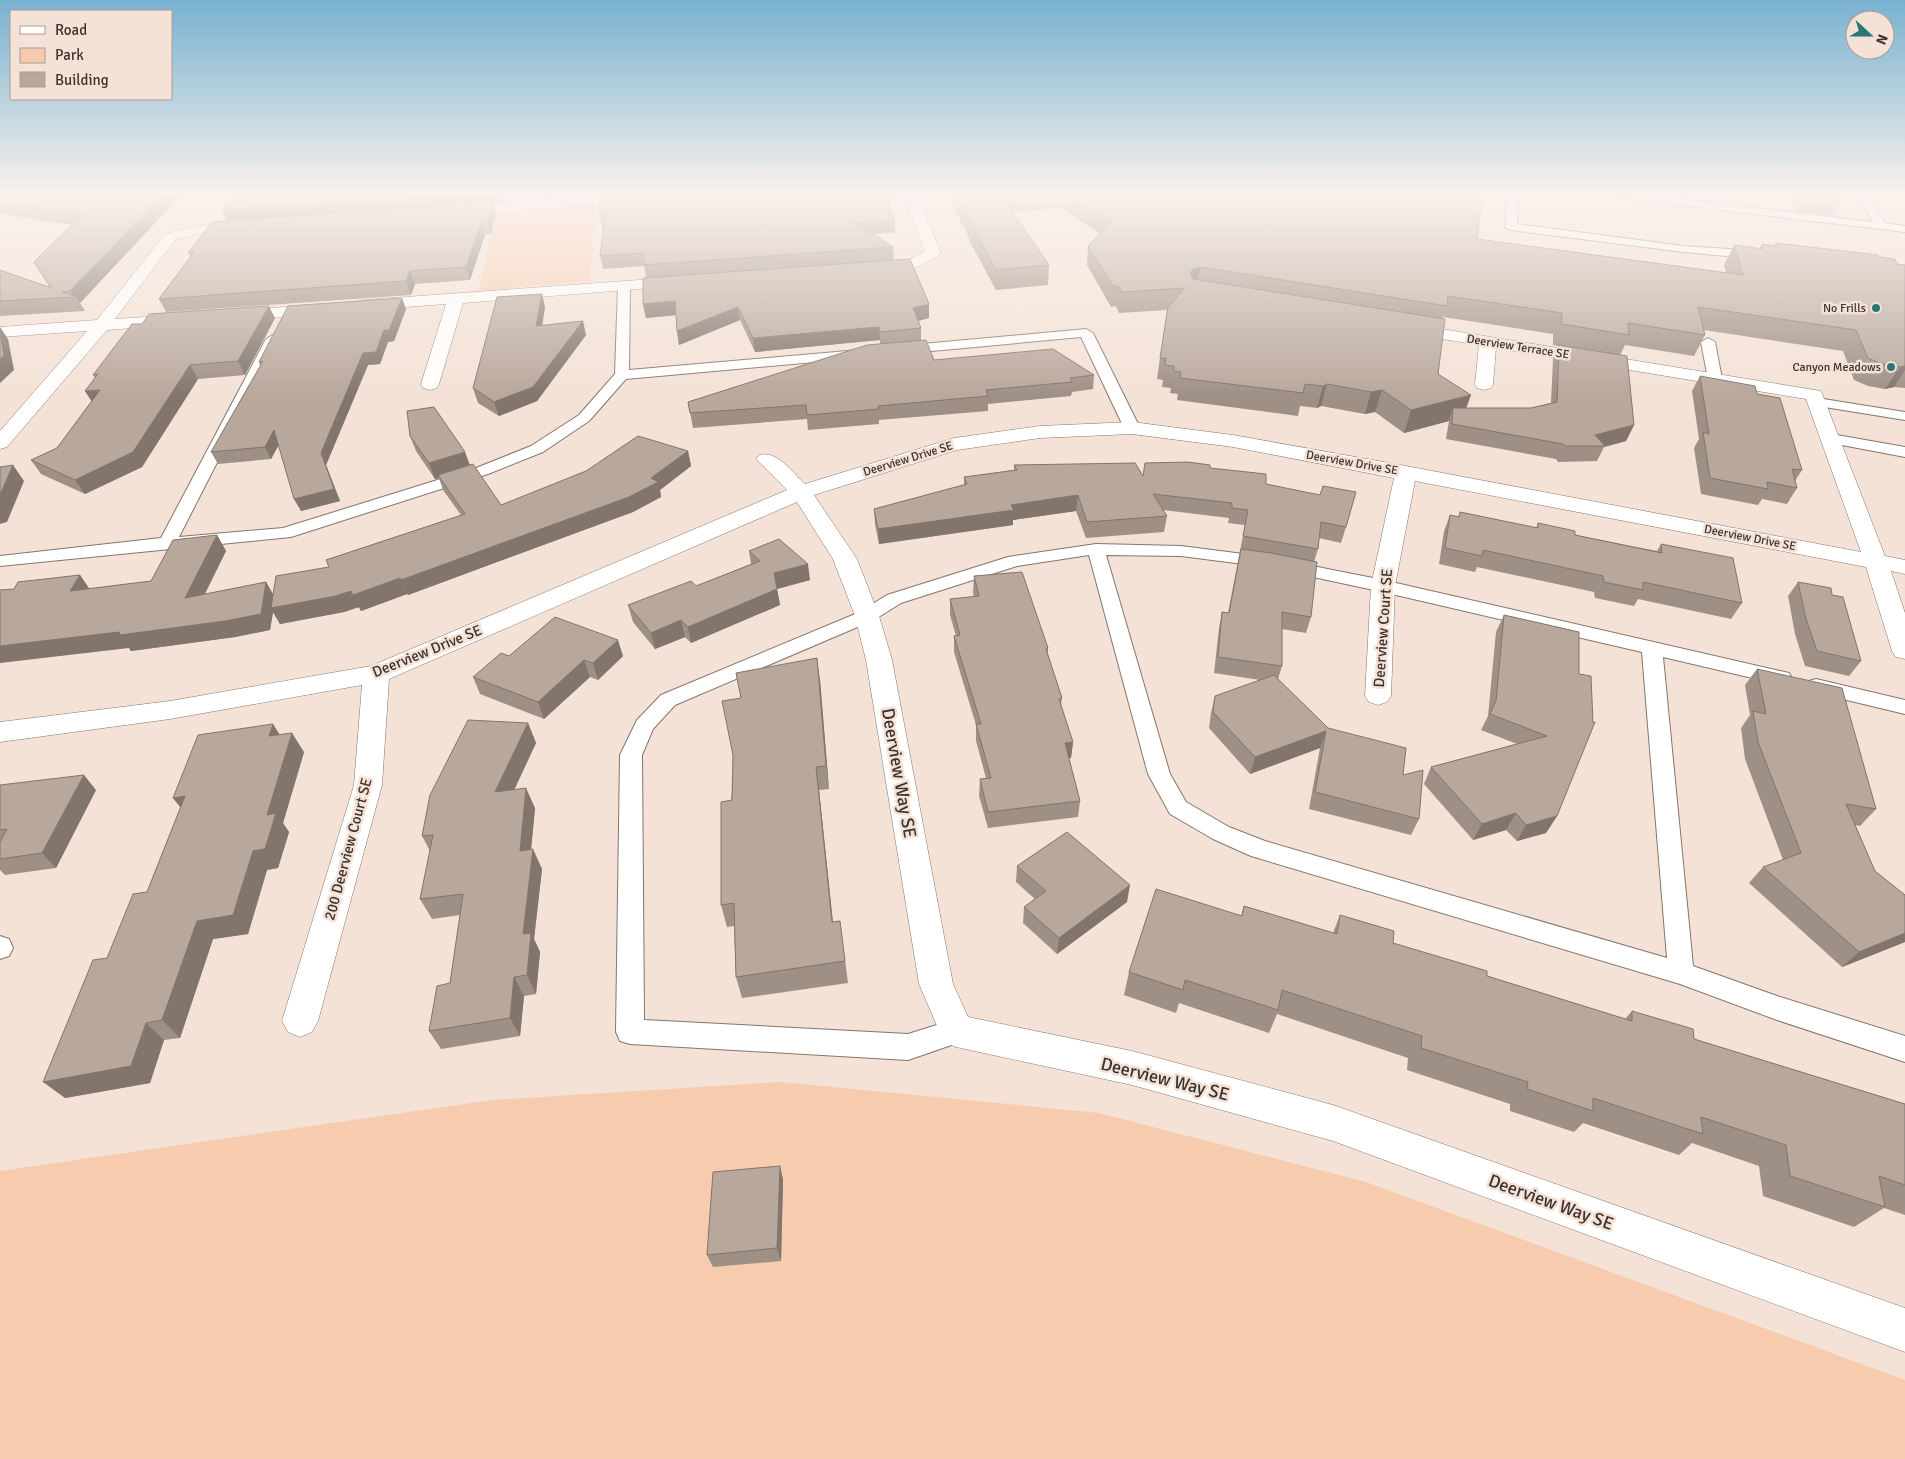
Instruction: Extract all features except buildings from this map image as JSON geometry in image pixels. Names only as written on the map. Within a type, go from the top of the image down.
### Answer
[{"type":"street","points":[[0,443],[101,326],[151,261]]},
{"type":"street","points":[[861,268],[910,265],[917,261]]},
{"type":"street","points":[[219,317],[693,281]]},
{"type":"street","points":[[430,384],[456,298]]},
{"type":"street","points":[[0,332],[189,319]]},
{"type":"street","name":"Deerview Terrace SE","points":[[1390,326],[1814,395],[1817,402]]},
{"type":"street","points":[[1484,384],[1488,342]]},
{"type":"street","points":[[1817,402],[1876,562],[1905,651]]},
{"type":"street","name":"Deerview Drive SE","points":[[0,732],[170,710],[376,674],[801,492],[954,444],[1040,432],[1132,428],[1234,441],[1406,472],[1905,568]]},
{"type":"street","points":[[766,459],[801,492]]},
{"type":"street","name":"Deerview Court SE","points":[[1378,696],[1383,586],[1406,472]]},
{"type":"street","name":"Deerview Way SE","points":[[801,492],[845,559],[867,616],[879,660],[936,984],[956,1031],[1132,1068],[1333,1123],[1905,1330]]},
{"type":"street","name":"200 Deerview Court SE","points":[[300,1021],[368,784],[376,674]]},
{"type":"lane","points":[[0,561],[167,543],[285,533],[482,471],[537,449],[584,418],[622,375],[624,286]]},
{"type":"lane","points":[[167,543],[287,312]]},
{"type":"lane","points":[[888,351],[1086,333],[1132,428]]},
{"type":"lane","points":[[1708,342],[1715,379]]},
{"type":"lane","points":[[622,375],[869,353]]},
{"type":"lane","points":[[1817,402],[1905,416]]},
{"type":"lane","points":[[1831,440],[1905,452]]},
{"type":"lane","points":[[1096,549],[1159,774],[1178,808],[1221,832],[1259,849],[1680,973],[1777,1008],[1905,1049]]},
{"type":"lane","points":[[956,1031],[908,1047],[630,1032],[631,755],[644,725],[668,700],[867,616],[894,599],[1014,561],[1096,549],[1182,551],[1267,562],[1383,586],[1905,707]]},
{"type":"lane","points":[[1652,649],[1680,973]]},
{"type":"green space","points":[[485,261],[592,261],[590,281],[478,291]]},
{"type":"green space","points":[[781,1082],[1099,1113],[1366,1182],[1905,1380],[1905,1459],[0,1459],[0,1171],[492,1100]]},
{"type":"place","name":"No Frills","points":[[1876,308]]},
{"type":"place","name":"Canyon Meadows","points":[[1891,367]]}]
